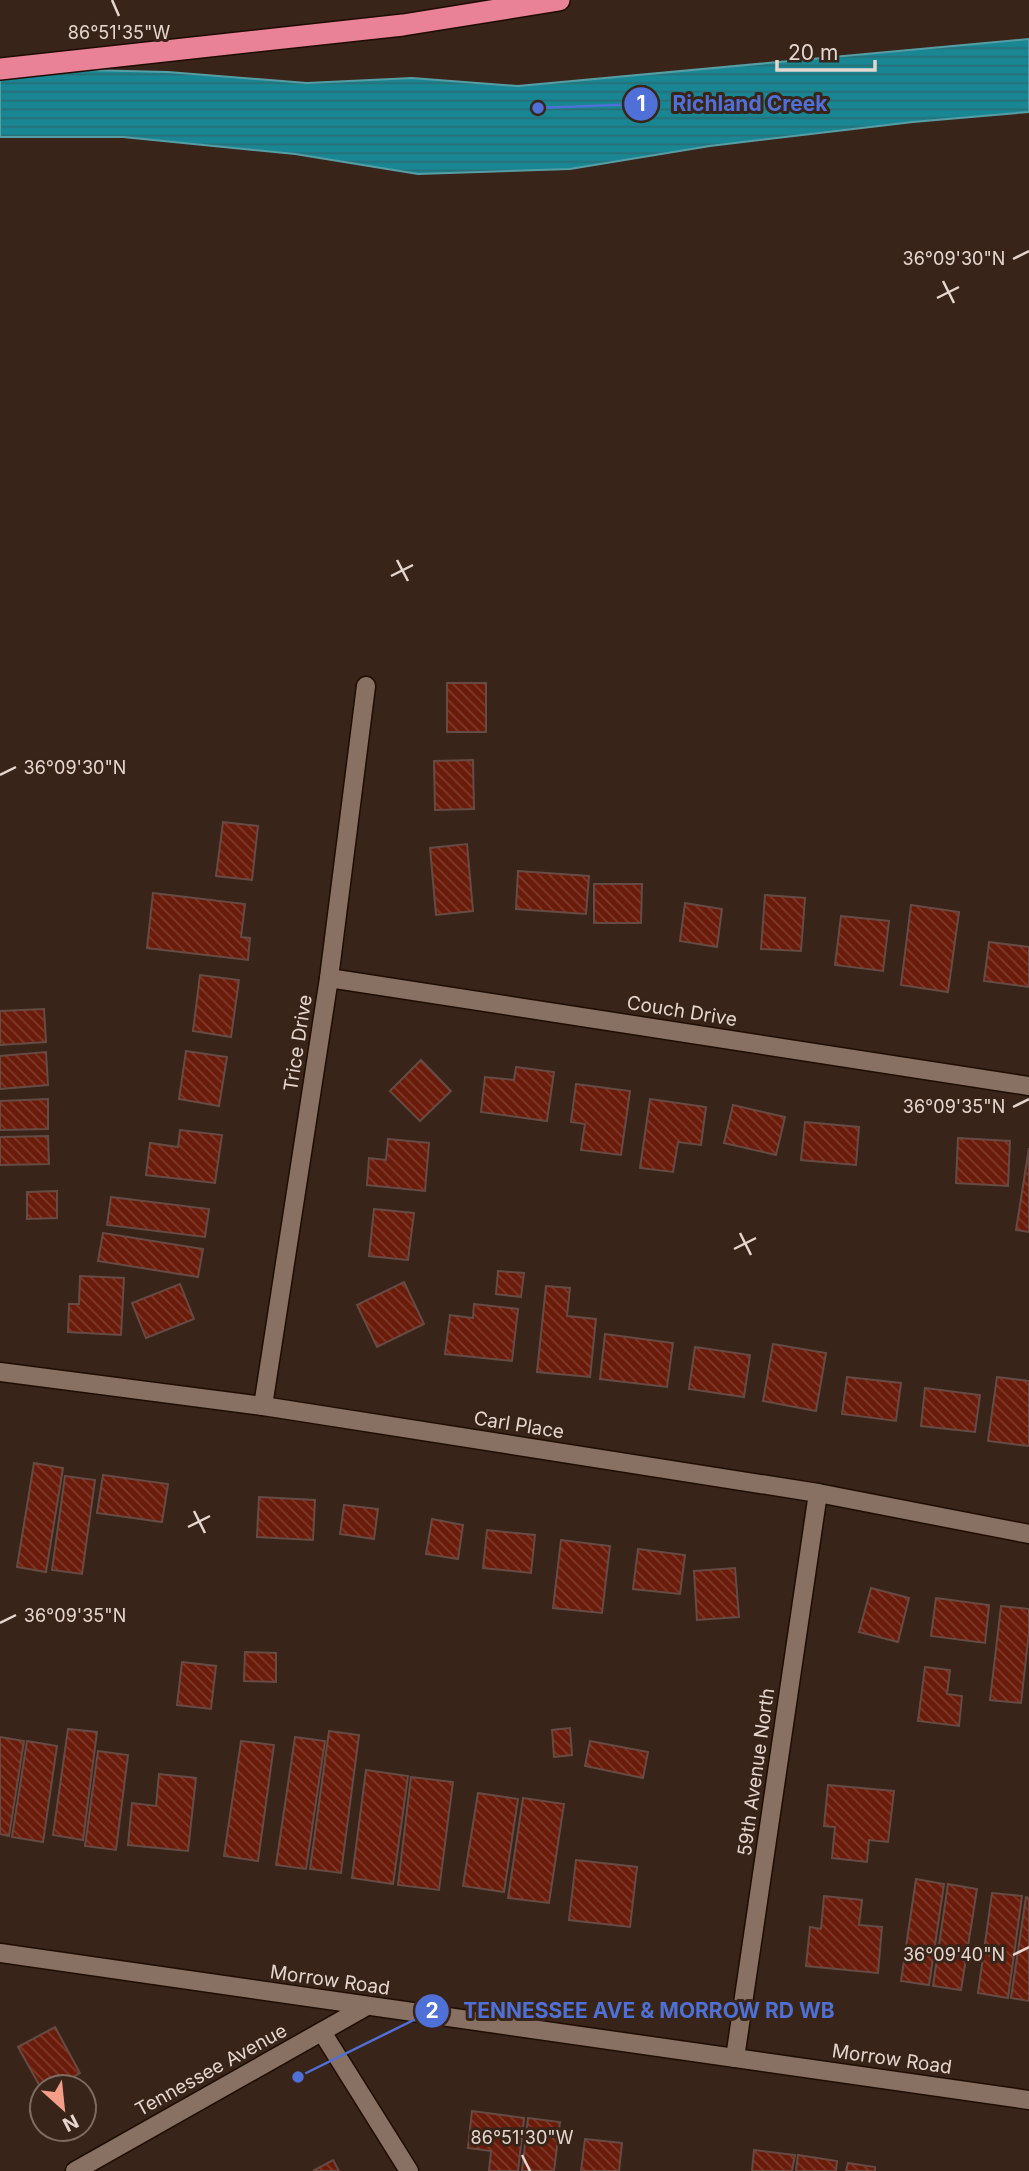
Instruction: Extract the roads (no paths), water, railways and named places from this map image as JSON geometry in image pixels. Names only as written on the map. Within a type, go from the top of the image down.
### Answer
[{"type":"highway","points":[[0,69],[403,25],[559,0]]},
{"type":"street","name":"Trice Drive","points":[[263,1406],[330,978],[366,686]]},
{"type":"street","name":"Couch Drive","points":[[330,978],[1029,1086]]},
{"type":"street","name":"Carl Place","points":[[0,1372],[263,1406],[818,1493],[1029,1534]]},
{"type":"street","name":"59th Avenue North","points":[[735,2059],[818,1493]]},
{"type":"street","name":"Morrow Road","points":[[0,1953],[1029,2100]]},
{"type":"street","name":"Tennessee Avenue","points":[[75,2171],[367,2007]]},
{"type":"street","points":[[322,2032],[409,2171]]},
{"type":"water","points":[[1029,39],[1029,112],[913,122],[710,146],[570,169],[418,174],[295,154],[123,137],[0,137],[0,80],[85,70],[168,72],[307,83],[412,78],[518,86]]},
{"type":"place","name":"Richland Creek","points":[[538,108]]},
{"type":"place","name":"TENNESSEE AVE & MORROW RD WB","points":[[298,2077]]}]
